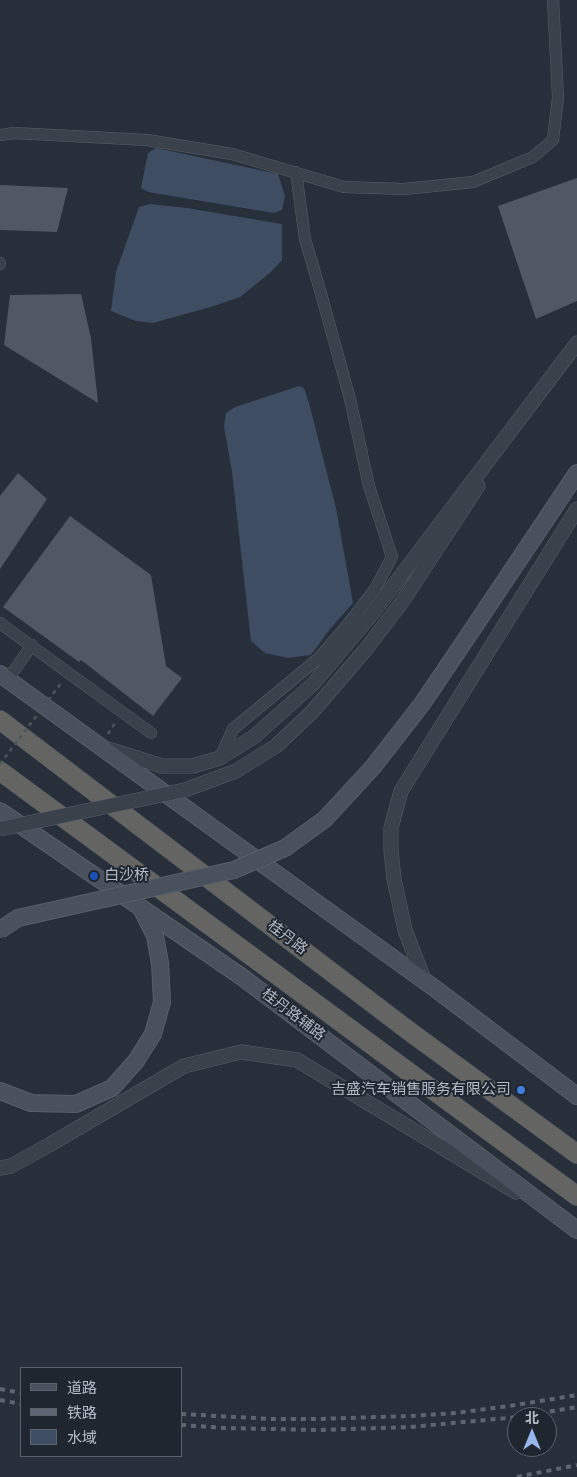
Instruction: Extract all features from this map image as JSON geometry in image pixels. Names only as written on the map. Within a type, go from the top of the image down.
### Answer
[{"type":"highway","name":"桂丹路","points":[[0,720],[409,1031],[577,1154]]},
{"type":"highway","points":[[0,772],[577,1196]]},
{"type":"main road","points":[[0,930],[18,918],[234,870],[285,848],[325,819],[373,768],[422,704],[577,473]]},
{"type":"main road","points":[[4,676],[425,982],[577,1096]]},
{"type":"main road","name":"桂丹路辅路","points":[[0,811],[242,977],[572,1226]]},
{"type":"main road","points":[[0,1091],[31,1103],[76,1104],[112,1088],[136,1062],[153,1034],[162,1002],[160,963],[155,936],[142,908]]},
{"type":"street","points":[[0,135],[14,133],[147,140],[232,154],[344,187],[404,189],[473,182],[533,157],[553,140],[558,97],[553,0]]},
{"type":"street","points":[[220,758],[233,729],[319,658],[349,623],[374,589],[392,557],[369,486],[350,399],[305,239],[296,172]]},
{"type":"street","points":[[98,746],[162,766],[193,766],[220,758],[255,736],[313,684],[372,614],[577,343]]},
{"type":"street","points":[[0,829],[185,790],[236,771],[276,746],[312,712],[366,649],[402,602],[549,379]]},
{"type":"street","points":[[425,982],[405,930],[394,879],[391,828],[401,791],[577,509]]},
{"type":"street","points":[[0,623],[151,733]]},
{"type":"street","points":[[4,676],[32,645]]},
{"type":"street","points":[[0,1168],[10,1166],[49,1145],[184,1066],[241,1052],[298,1060],[572,1226]]},
{"type":"path","points":[[0,764],[62,682]]},
{"type":"water","points":[[156,148],[278,174],[285,196],[282,210],[274,213],[148,192],[141,188],[148,153]]},
{"type":"water","points":[[150,204],[187,208],[282,224],[282,260],[271,272],[240,297],[214,306],[153,323],[136,321],[111,311],[116,272],[139,207]]},
{"type":"water","points":[[299,386],[304,388],[310,407],[336,508],[353,603],[330,629],[311,655],[288,658],[265,653],[251,641],[232,472],[224,426],[226,413],[235,407]]},
{"type":"building","points":[[577,178],[577,301],[536,319],[498,206]]},
{"type":"building","points":[[0,185],[68,188],[57,232],[0,230]]},
{"type":"building","points":[[81,294],[91,338],[98,403],[4,345],[10,295]]},
{"type":"building","points":[[18,473],[47,499],[0,569],[0,496]]},
{"type":"building","points":[[70,516],[151,575],[166,666],[182,678],[153,716],[81,660],[79,662],[3,607]]},
{"type":"railway","points":[[0,1389],[20,1393]]},
{"type":"railway","points":[[182,1414],[272,1419],[410,1416],[456,1413],[577,1395]]},
{"type":"railway","points":[[0,1400],[20,1404]]},
{"type":"railway","points":[[182,1425],[318,1430],[410,1427],[518,1417],[577,1407]]},
{"type":"railway","points":[[517,1477],[577,1465]]},
{"type":"place","name":"白沙桥","points":[[94,876]]},
{"type":"place","name":"吉盛汽车销售服务有限公司","points":[[521,1090]]}]
